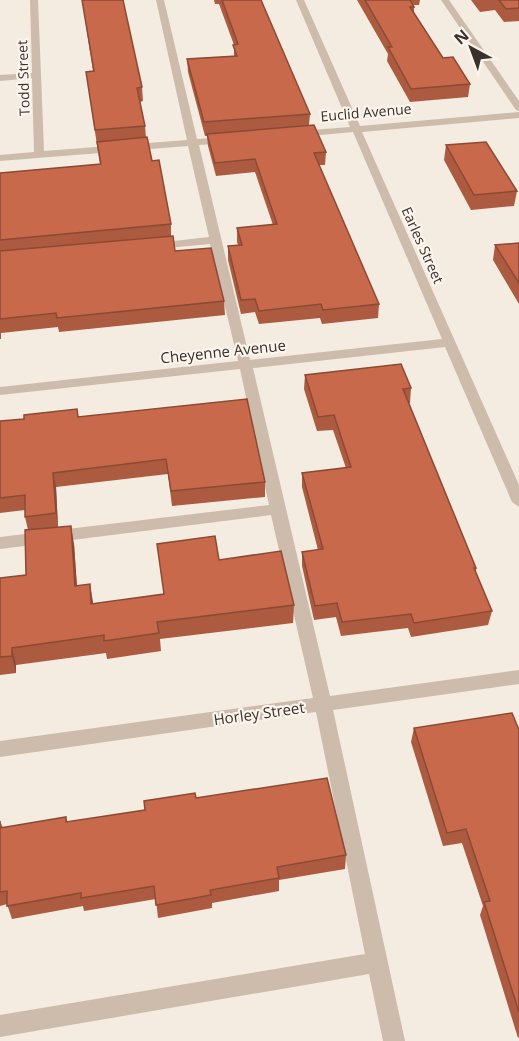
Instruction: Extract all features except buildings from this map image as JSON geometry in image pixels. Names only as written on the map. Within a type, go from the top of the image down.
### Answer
[{"type":"street","name":"Todd Street","points":[[34,0],[39,154]]},
{"type":"street","points":[[160,0],[323,704],[394,1041]]},
{"type":"street","name":"Earles Street","points":[[300,0],[519,502]]},
{"type":"street","points":[[445,0],[519,108]]},
{"type":"street","points":[[0,78],[37,75]]},
{"type":"street","name":"Euclid Avenue","points":[[286,135],[519,115]]},
{"type":"street","points":[[0,158],[240,139]]},
{"type":"street","points":[[147,246],[216,240]]},
{"type":"street","name":"Cheyenne Avenue","points":[[0,391],[450,342]]},
{"type":"street","points":[[0,543],[277,509]]},
{"type":"street","name":"Horley Street","points":[[0,749],[519,677]]},
{"type":"street","points":[[0,1026],[377,962]]}]
